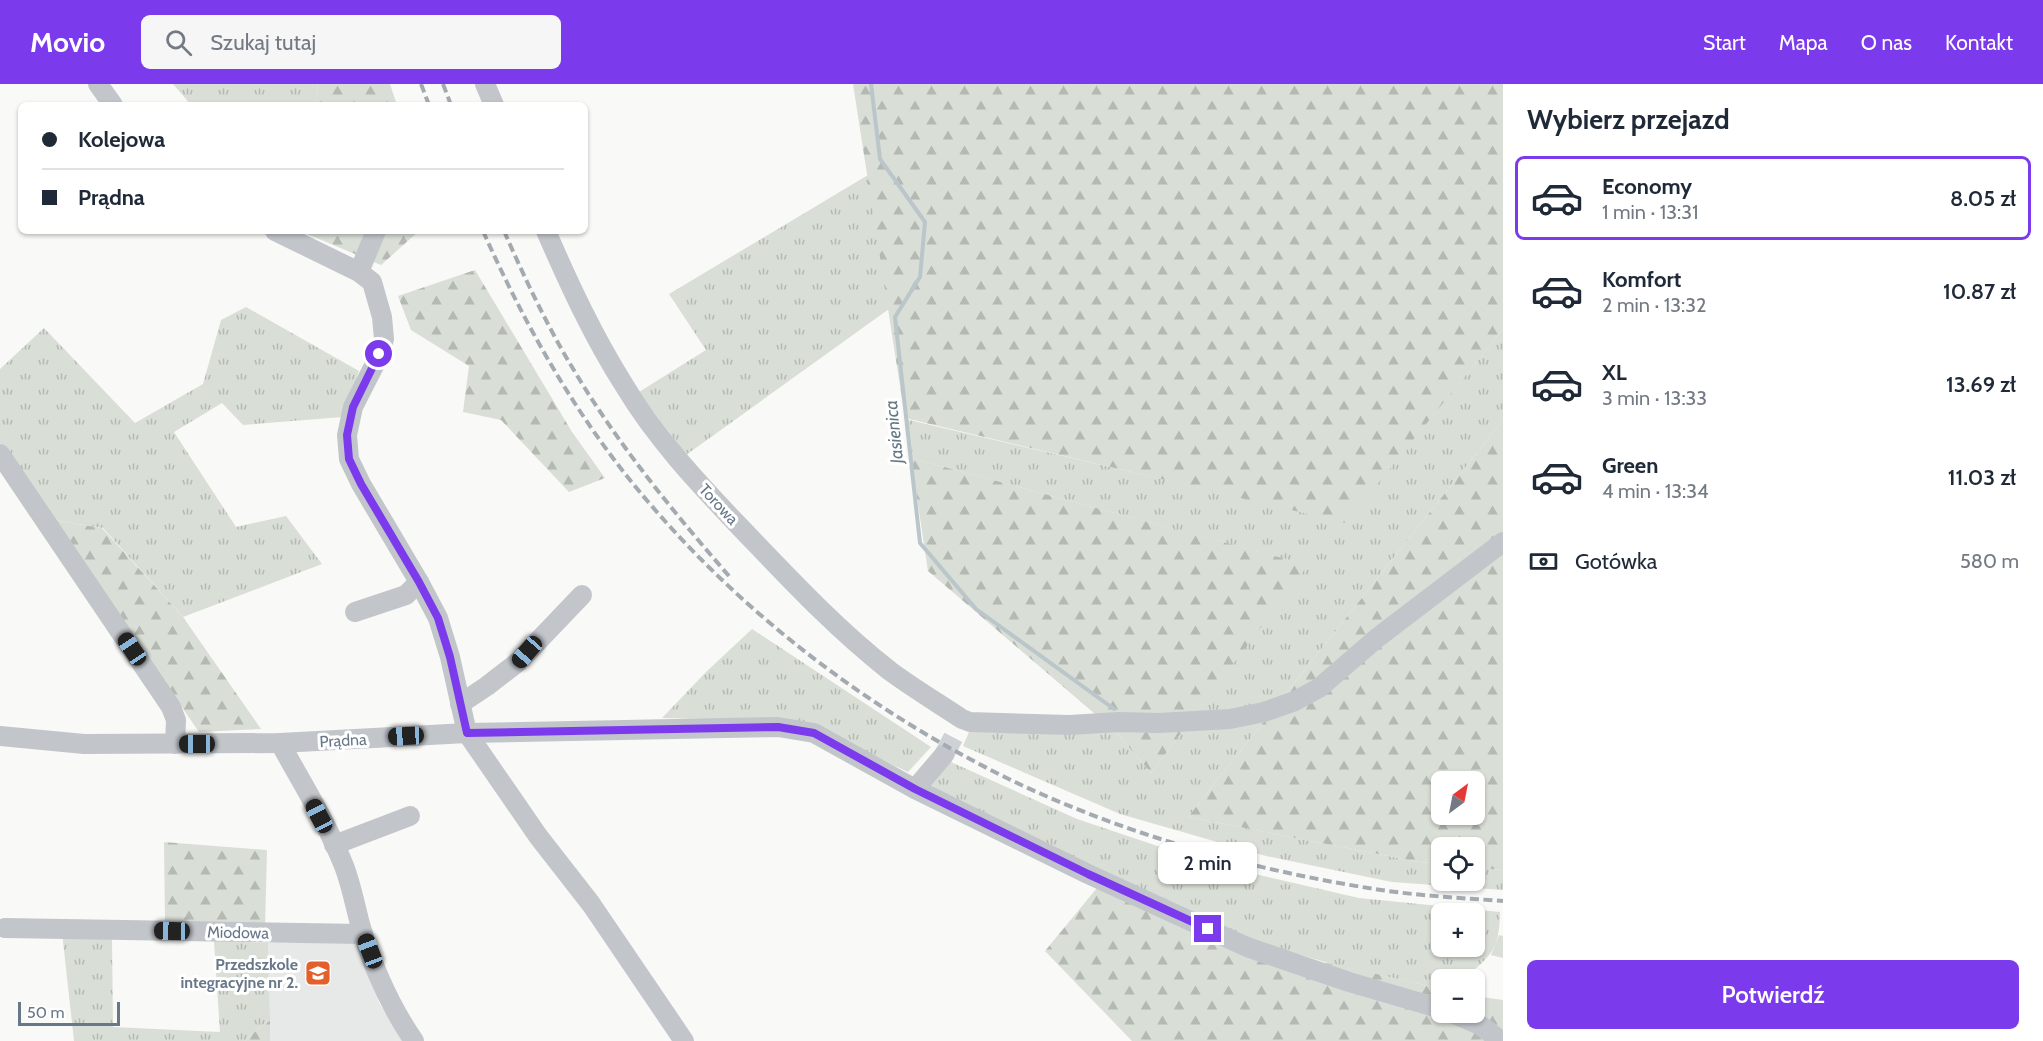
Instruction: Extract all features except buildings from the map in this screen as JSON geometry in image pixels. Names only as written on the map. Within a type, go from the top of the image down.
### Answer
[{"type":"street","points":[[98,84],[111,102]]},
{"type":"street","points":[[485,84],[493,102]]},
{"type":"street","points":[[281,234],[359,272],[372,282],[378,300],[384,339],[377,360],[353,407],[347,435],[349,459],[438,618],[467,733],[538,836],[591,904],[684,1041]]},
{"type":"street","points":[[359,272],[375,234]]},
{"type":"street","name":"Torowa","points":[[547,234],[579,306],[604,353],[650,423],[685,467],[814,604],[958,728],[970,722],[1070,725],[1118,722],[1159,723],[1230,719],[1263,712],[1295,701],[1318,688],[1377,638],[1503,542]]},
{"type":"street","points":[[0,454],[171,707],[176,720],[175,744]]},
{"type":"street","points":[[355,612],[406,595],[419,582]]},
{"type":"street","points":[[460,704],[518,662],[582,595]]},
{"type":"street","name":"Prądna","points":[[0,736],[84,744],[175,744],[280,743],[467,733],[778,727],[814,733],[915,789],[1088,874],[1247,947],[1349,982],[1431,1006]]},
{"type":"street","points":[[280,743],[345,868],[363,934],[394,1010],[414,1041]]},
{"type":"street","points":[[915,789],[944,755]]},
{"type":"street","points":[[334,845],[410,816]]},
{"type":"street","name":"Miodowa","points":[[5,928],[363,934]]},
{"type":"street","points":[[1475,1023],[1501,1041]]},
{"type":"shaded area","name":"Przedszkole integracyjne nr 2.","points":[[357,942],[379,1003],[406,1041],[270,1041],[268,943]]},
{"type":"green space","points":[[173,84],[318,84],[315,102],[188,102]]},
{"type":"green space","points":[[318,84],[390,84],[396,102],[315,102]]},
{"type":"green space","points":[[853,84],[1503,84],[1503,329],[1346,523],[905,418]]},
{"type":"green space","points":[[868,175],[889,309],[686,455],[639,392],[706,350],[669,294]]},
{"type":"green space","points":[[307,234],[416,234],[381,265]]},
{"type":"green space","points":[[475,270],[572,432],[605,478],[569,492],[501,420],[463,412],[469,366],[411,330],[398,296]]},
{"type":"green space","points":[[246,307],[359,371],[343,417],[243,425],[222,403],[174,432],[236,527],[286,516],[322,564],[183,617],[103,528],[53,520],[0,443],[0,369],[44,328],[135,423],[203,384],[221,320]]},
{"type":"green space","points":[[1503,329],[1503,420],[1188,817],[1431,863],[1431,885],[1392,882],[1266,856],[1120,814],[963,746],[969,732],[1116,732],[1151,773],[1307,565],[911,458],[905,419],[1346,522]]},
{"type":"green space","points":[[1503,420],[1503,870],[1485,869],[1485,837],[1431,837],[1431,863],[1188,817]]},
{"type":"green space","points":[[911,458],[1308,565],[1151,773],[1116,732],[928,571]]},
{"type":"green space","points":[[53,520],[102,528],[183,617],[261,729],[199,732]]},
{"type":"green space","points":[[752,629],[931,747],[908,772],[800,721],[662,718]]},
{"type":"green space","points":[[951,762],[1077,819],[1211,864],[1359,898],[1431,905],[1431,957],[1485,957],[1485,911],[1500,912],[1498,935],[1492,951],[1475,969],[1431,969],[1431,987],[1328,963],[1254,941],[1090,869],[929,785]]},
{"type":"green space","points":[[164,842],[267,850],[265,928],[165,922]]},
{"type":"green space","points":[[1485,869],[1503,870],[1503,890],[1485,889]]},
{"type":"green space","points":[[1097,888],[1250,956],[1334,964],[1431,987],[1431,1023],[1485,1023],[1485,997],[1503,1000],[1503,1041],[1132,1041],[1045,951]]},
{"type":"green space","points":[[62,932],[112,936],[113,1027],[220,1032],[214,941],[268,943],[270,1021],[245,1041],[74,1041]]},
{"type":"green space","points":[[1499,935],[1503,936],[1503,958],[1491,955]]},
{"type":"green space","points":[[270,1021],[270,1041],[245,1041],[265,1023]]},
{"type":"waterway","name":"Jasienica","points":[[871,84],[880,159],[925,222],[920,277],[895,317],[920,543],[976,609],[1114,709]]},
{"type":"tunnel","points":[[944,755],[954,736]]},
{"type":"railway","points":[[421,84],[428,102]]},
{"type":"railway","points":[[443,84],[450,102]]},
{"type":"railway","points":[[484,234],[533,333],[552,366],[593,430],[639,491],[721,579],[765,619],[812,657],[910,725],[962,755],[1058,801],[1148,835],[1194,849],[1287,873],[1381,890],[1503,901]]},
{"type":"railway","points":[[505,234],[529,287],[567,359],[612,429],[649,480],[729,576]]},
{"type":"place","name":"Przedszkole integracyjne nr 2.","points":[[318,973]]},
{"type":"route","points":[[379,354],[353,407],[347,435],[349,459],[438,618],[450,657],[467,733],[778,727],[814,733],[915,789],[999,828],[1088,874],[1208,929]]}]
